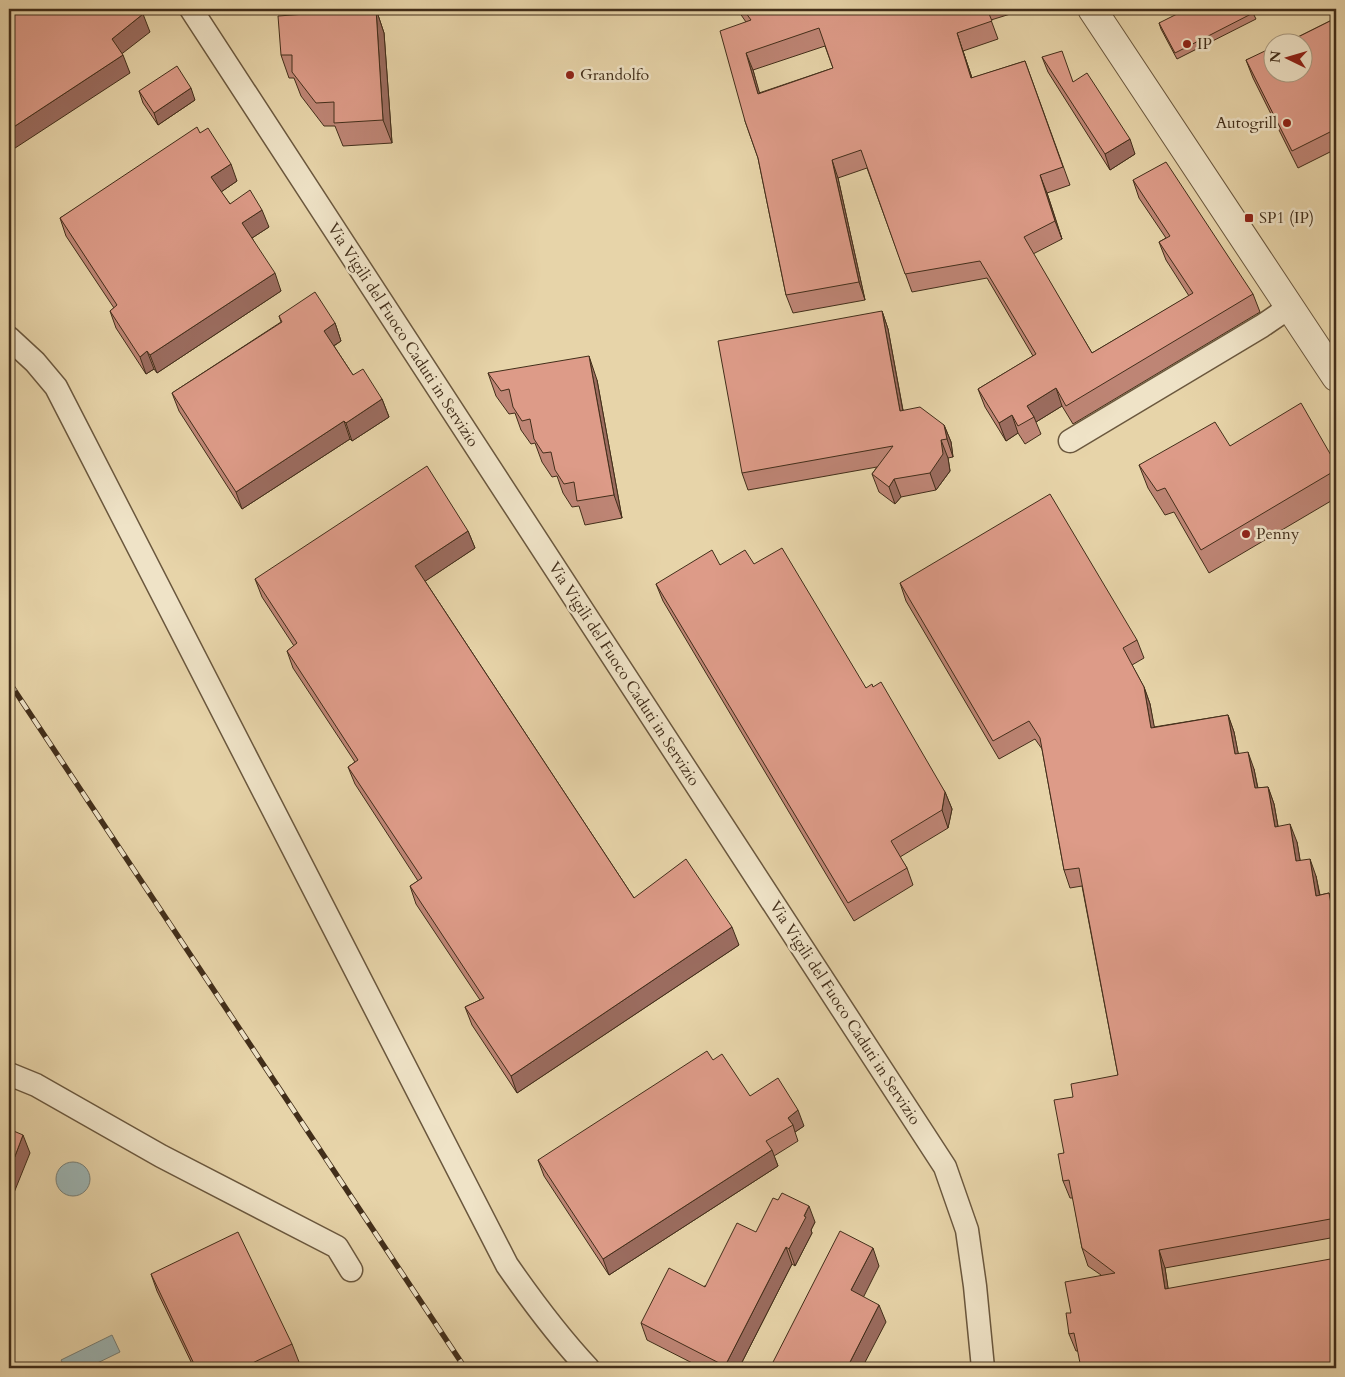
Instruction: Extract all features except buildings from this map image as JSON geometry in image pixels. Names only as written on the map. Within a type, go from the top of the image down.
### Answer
[{"type":"street","name":"Via Vigili del Fuoco Caduti in Servizio","points":[[191,9],[945,1167],[967,1230],[983,1368]]},
{"type":"street","points":[[1092,9],[1336,377]]},
{"type":"street","points":[[1070,441],[1290,308]]},
{"type":"street","points":[[9,338],[35,362],[56,387],[507,1265],[564,1343],[588,1368]]},
{"type":"street","points":[[9,1074],[36,1085],[160,1156],[337,1247],[351,1270]]},
{"type":"water","points":[[73,1162],[85,1167],[90,1179],[85,1191],[73,1196],[61,1191],[56,1179],[61,1167]]},
{"type":"water","points":[[112,1335],[120,1352],[87,1368],[65,1368],[61,1360]]},
{"type":"railway","points":[[9,682],[465,1368]]},
{"type":"place","name":"IP","points":[[1187,44]]},
{"type":"place","name":"Grandolfo","points":[[570,75]]},
{"type":"place","name":"Autogrill","points":[[1287,123]]},
{"type":"place","name":"SP1 (IP)","points":[[1249,218]]},
{"type":"place","name":"Penny","points":[[1246,534]]}]
